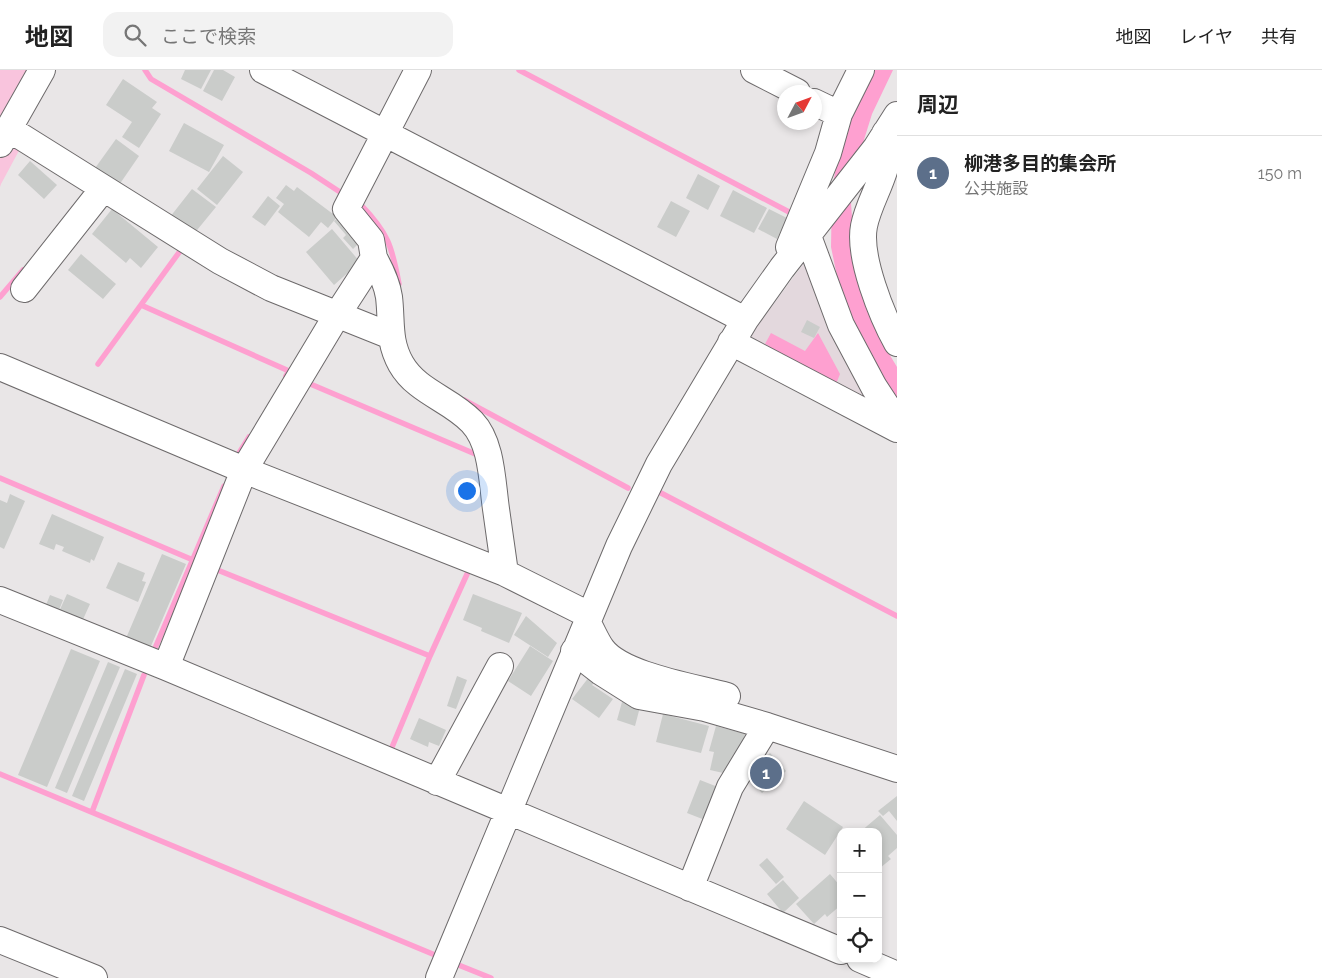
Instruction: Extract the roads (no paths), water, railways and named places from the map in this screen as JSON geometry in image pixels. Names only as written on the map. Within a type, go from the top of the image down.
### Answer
[{"type":"street","points":[[42,70],[4,137],[104,189],[220,261],[271,288],[391,336]]},
{"type":"street","points":[[418,70],[346,209],[371,240],[374,258],[383,275],[389,297],[391,336],[395,352],[402,366],[421,387],[472,422],[485,444],[505,573]]},
{"type":"street","points":[[754,70],[783,85]]},
{"type":"street","points":[[782,268],[792,238],[828,153],[838,114],[861,70]]},
{"type":"street","points":[[266,71],[745,320]]},
{"type":"street","points":[[822,106],[838,114]]},
{"type":"street","points":[[439,978],[574,651],[619,546],[659,464],[745,320],[782,268],[886,132]]},
{"type":"street","points":[[886,132],[886,162],[864,226],[864,253],[887,325],[897,343]]},
{"type":"street","points":[[24,290],[104,189]]},
{"type":"street","points":[[814,228],[841,325],[874,387],[897,422]]},
{"type":"street","points":[[166,667],[244,470],[337,315],[374,258]]},
{"type":"street","points":[[731,342],[897,429]]},
{"type":"street","points":[[0,368],[244,470],[505,573],[588,619],[603,650],[619,663],[643,673],[748,702],[897,751]]},
{"type":"street","points":[[0,600],[166,667],[837,949]]},
{"type":"street","points":[[574,651],[601,672],[639,696],[706,708],[897,769]]},
{"type":"street","points":[[437,782],[500,666]]},
{"type":"street","points":[[690,888],[730,787],[767,726]]},
{"type":"street","points":[[0,940],[94,978]]},
{"type":"waterway","points":[[145,70],[151,79],[311,173],[343,194]]},
{"type":"waterway","points":[[519,70],[791,213]]},
{"type":"waterway","points":[[361,205],[388,241],[399,284]]},
{"type":"waterway","points":[[98,364],[183,247]]},
{"type":"waterway","points":[[0,297],[23,270]]},
{"type":"waterway","points":[[141,305],[289,371],[286,376]]},
{"type":"waterway","points":[[308,383],[480,456]]},
{"type":"waterway","points":[[464,400],[628,488]]},
{"type":"waterway","points":[[236,458],[249,437]]},
{"type":"waterway","points":[[0,478],[193,560]]},
{"type":"waterway","points":[[153,653],[224,486]]},
{"type":"waterway","points":[[661,493],[897,616]]},
{"type":"waterway","points":[[215,569],[430,656]]},
{"type":"waterway","points":[[390,752],[468,572]]},
{"type":"waterway","points":[[92,812],[144,675]]},
{"type":"waterway","points":[[0,774],[435,955]]},
{"type":"waterway","points":[[456,964],[491,978]]},
{"type":"place","name":"柳港多目的集会所","points":[[766,773]]}]
